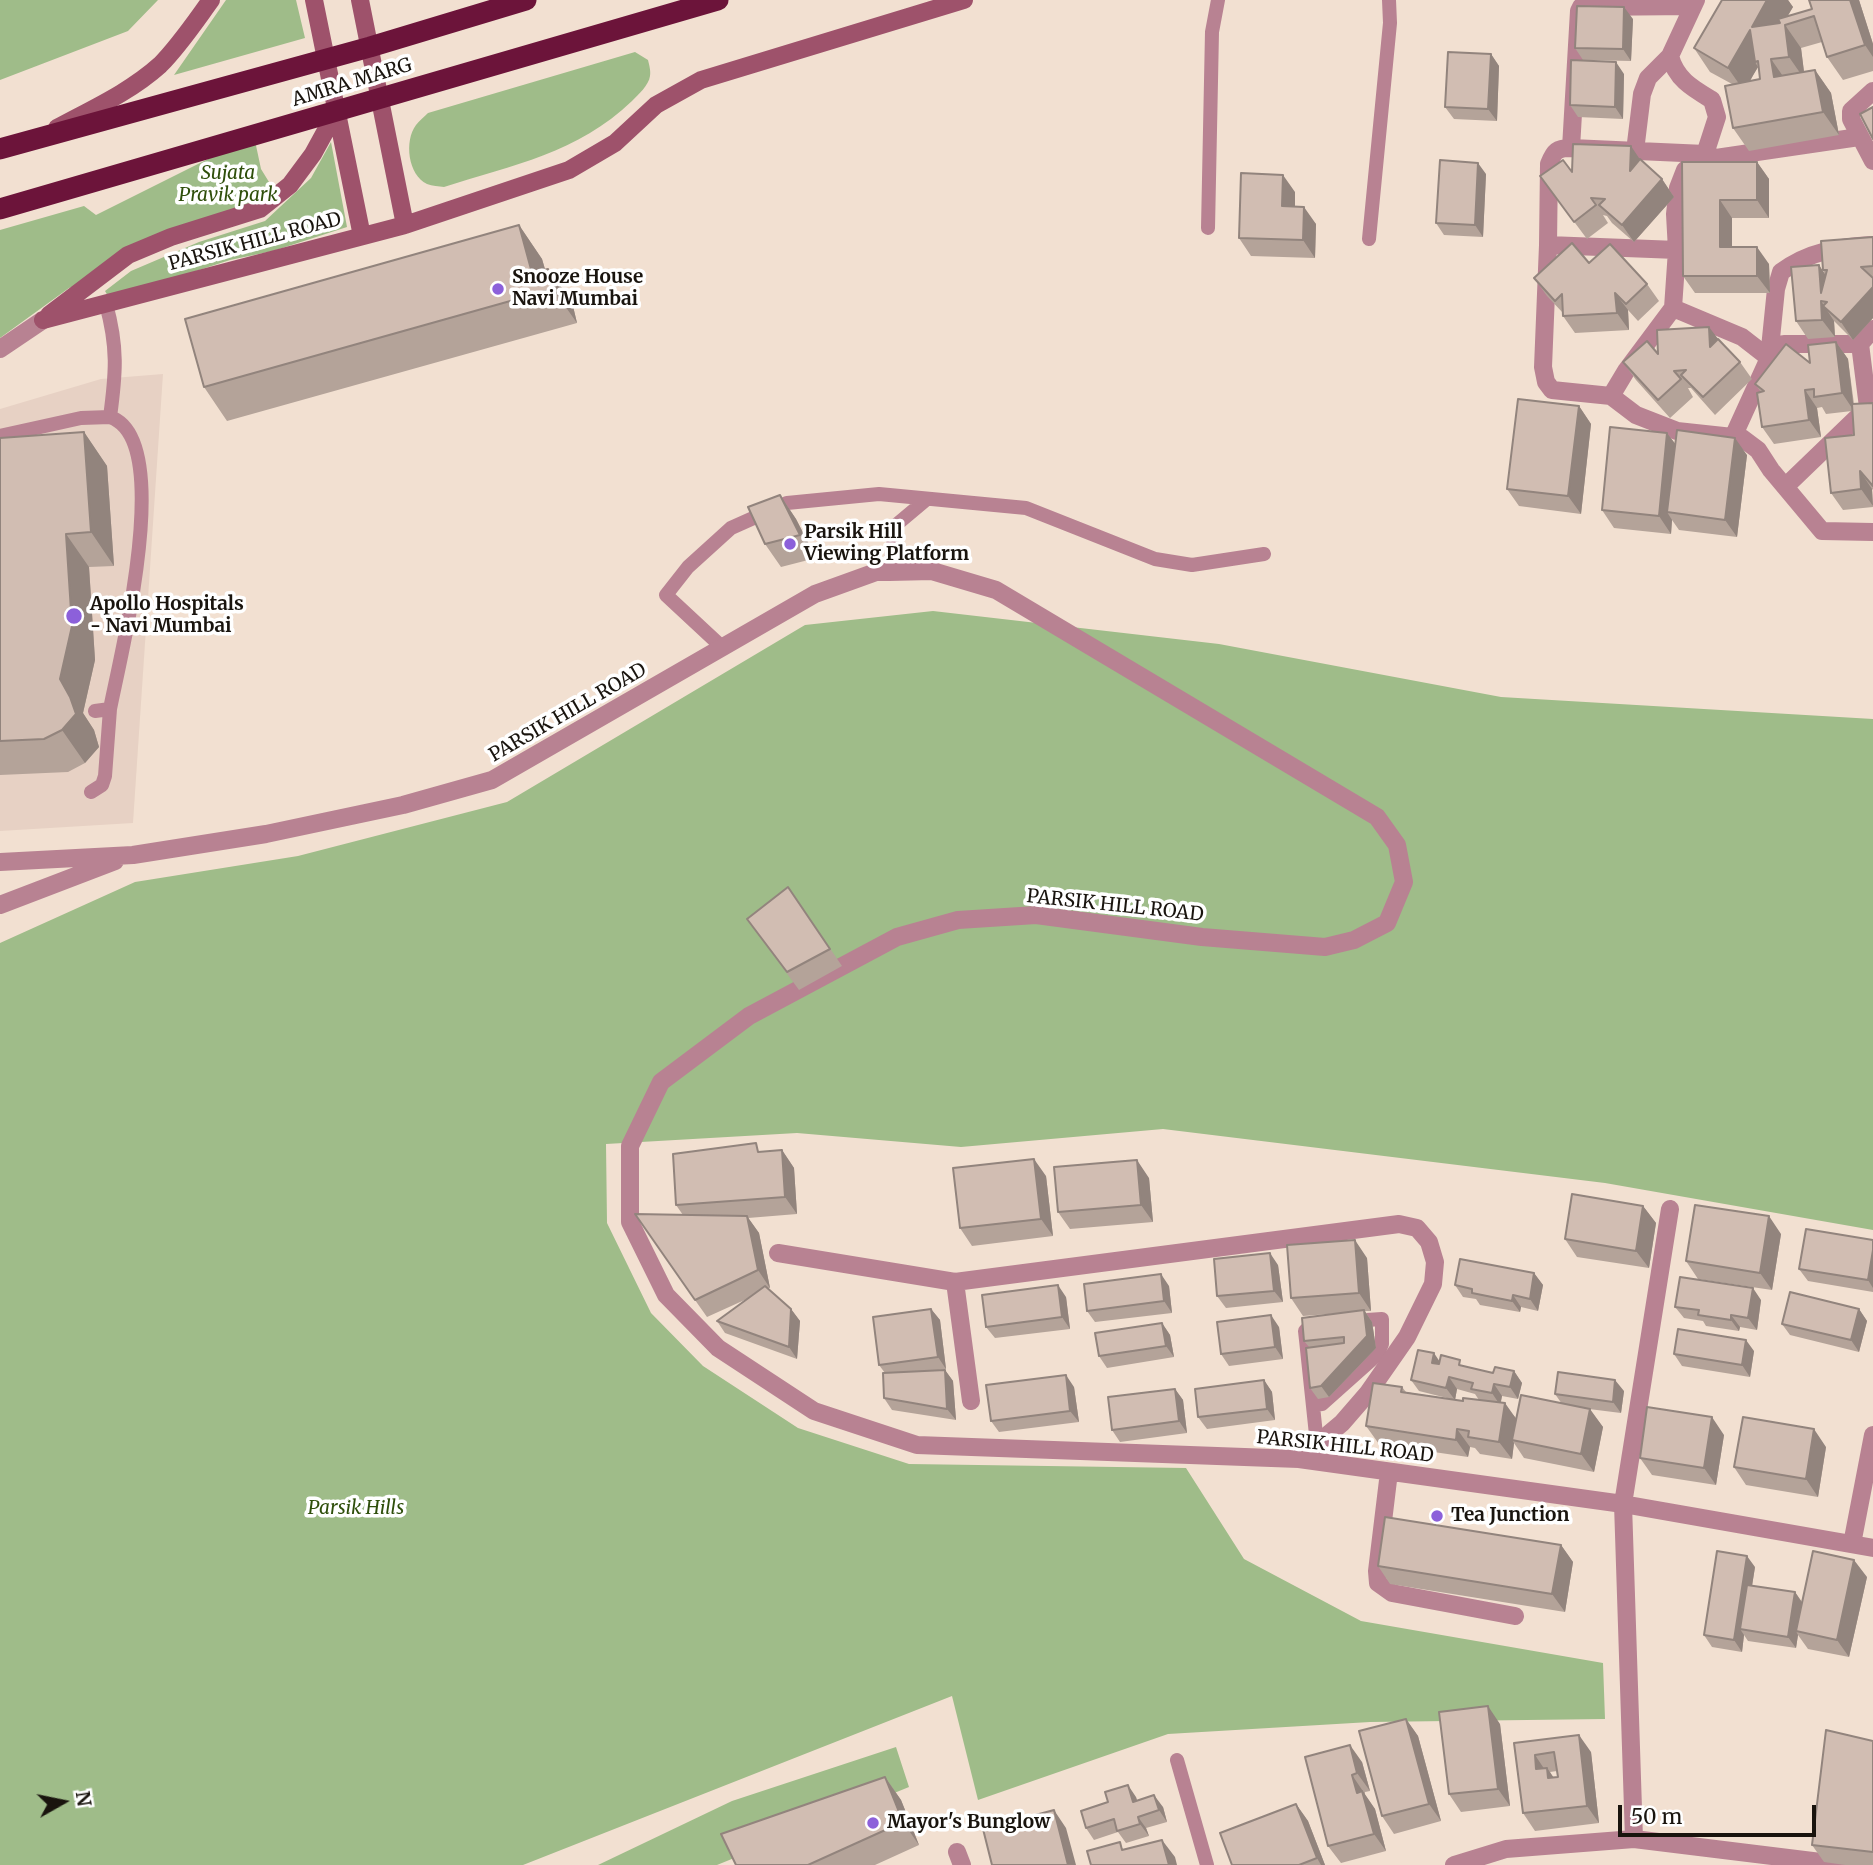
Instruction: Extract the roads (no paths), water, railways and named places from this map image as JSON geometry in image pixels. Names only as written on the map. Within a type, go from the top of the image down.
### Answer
[{"type":"highway","name":"AMRA MARG","points":[[0,149],[370,47],[526,0]]},
{"type":"highway","name":"AMRA MARG","points":[[0,209],[718,0]]},
{"type":"street","points":[[38,138],[129,89],[159,66],[211,0]]},
{"type":"street","points":[[314,0],[362,236]]},
{"type":"street","points":[[359,0],[405,225]]},
{"type":"street","name":"PARSIK HILL ROAD","points":[[0,349],[43,320],[405,225],[569,170],[615,143],[656,105],[701,80],[964,0]]},
{"type":"street","points":[[1571,148],[1581,7],[1694,3],[1670,56],[1648,78],[1642,94],[1635,151]]},
{"type":"street","points":[[1611,396],[1626,370],[1673,308],[1678,188],[1685,170],[1705,154],[1717,117],[1712,100],[1674,71],[1670,56]]},
{"type":"street","points":[[1873,92],[1851,111],[1851,119],[1873,161]]},
{"type":"street","points":[[43,320],[128,255],[171,237],[260,209],[290,185],[323,138],[336,112]]},
{"type":"street","points":[[1859,136],[1716,158],[1705,154],[1571,148],[1560,148],[1554,152],[1549,164],[1543,367],[1546,382],[1552,390],[1611,396],[1636,415],[1677,431],[1742,438],[1758,450],[1807,516],[1822,531],[1873,533]]},
{"type":"street","points":[[1548,245],[1677,250]]},
{"type":"street","points":[[1733,437],[1769,358],[1776,289],[1781,272],[1815,253],[1840,247],[1873,245]]},
{"type":"street","points":[[1673,308],[1742,337],[1769,358]]},
{"type":"street","points":[[1769,358],[1784,344],[1860,344],[1873,329]]},
{"type":"street","points":[[1786,486],[1871,407],[1860,344]]},
{"type":"street","name":"PARSIK HILL ROAD","points":[[0,862],[133,855],[266,834],[403,805],[492,780],[815,594],[876,572],[932,571],[996,590],[1377,817],[1397,845],[1404,882],[1387,923],[1354,940],[1325,947],[1202,937],[1036,915],[958,920],[897,937],[749,1016],[661,1082],[630,1146],[630,1222],[666,1295],[718,1348],[814,1411],[917,1445],[1299,1459],[1623,1504],[1873,1548]]},
{"type":"street","points":[[0,905],[133,855]]},
{"type":"street","points":[[1634,1839],[1623,1504],[1670,1209]]},
{"type":"street","points":[[778,1253],[956,1282],[1399,1224],[1417,1228],[1429,1242],[1435,1262],[1433,1284],[1407,1336],[1368,1393],[1342,1423],[1299,1459]]},
{"type":"street","points":[[956,1282],[971,1401]]},
{"type":"street","points":[[1852,1544],[1873,1435]]},
{"type":"street","points":[[1390,1472],[1377,1571],[1378,1583],[1392,1593],[1515,1616]]},
{"type":"street","points":[[1454,1865],[1506,1849],[1634,1839],[1845,1865]]},
{"type":"lane","points":[[1208,228],[1212,32],[1218,0]]},
{"type":"lane","points":[[1368,239],[1390,23],[1389,0]]},
{"type":"lane","points":[[106,304],[114,335],[116,372],[110,417]]},
{"type":"lane","points":[[0,436],[81,418],[110,417],[120,420],[132,438],[140,462],[143,494],[140,542],[129,616],[103,710],[105,776],[102,785],[91,792]]},
{"type":"lane","points":[[723,648],[666,595],[688,567],[730,528],[787,503],[879,494],[1026,508],[1154,559],[1192,565],[1264,554]]},
{"type":"lane","points":[[889,572],[897,525],[928,499]]},
{"type":"lane","points":[[1314,1405],[1322,1404],[1378,1354],[1382,1344],[1382,1319],[1309,1328],[1305,1331],[1317,1444]]},
{"type":"lane","points":[[1177,1760],[1207,1865]]},
{"type":"place","name":"Snooze House Navi Mumbai","points":[[498,289]]},
{"type":"place","name":"Parsik Hill Viewing Platform","points":[[790,544]]},
{"type":"place","name":"Apollo Hospitals - Navi Mumbai","points":[[74,616]]},
{"type":"place","name":"Tea Junction","points":[[1437,1516]]},
{"type":"place","name":"Mayor's Bunglow","points":[[873,1823]]},
{"type":"park label","name":"Sujata Pravik park","points":[[228,185]]},
{"type":"park label","name":"Parsik Hills","points":[[356,1509]]}]
